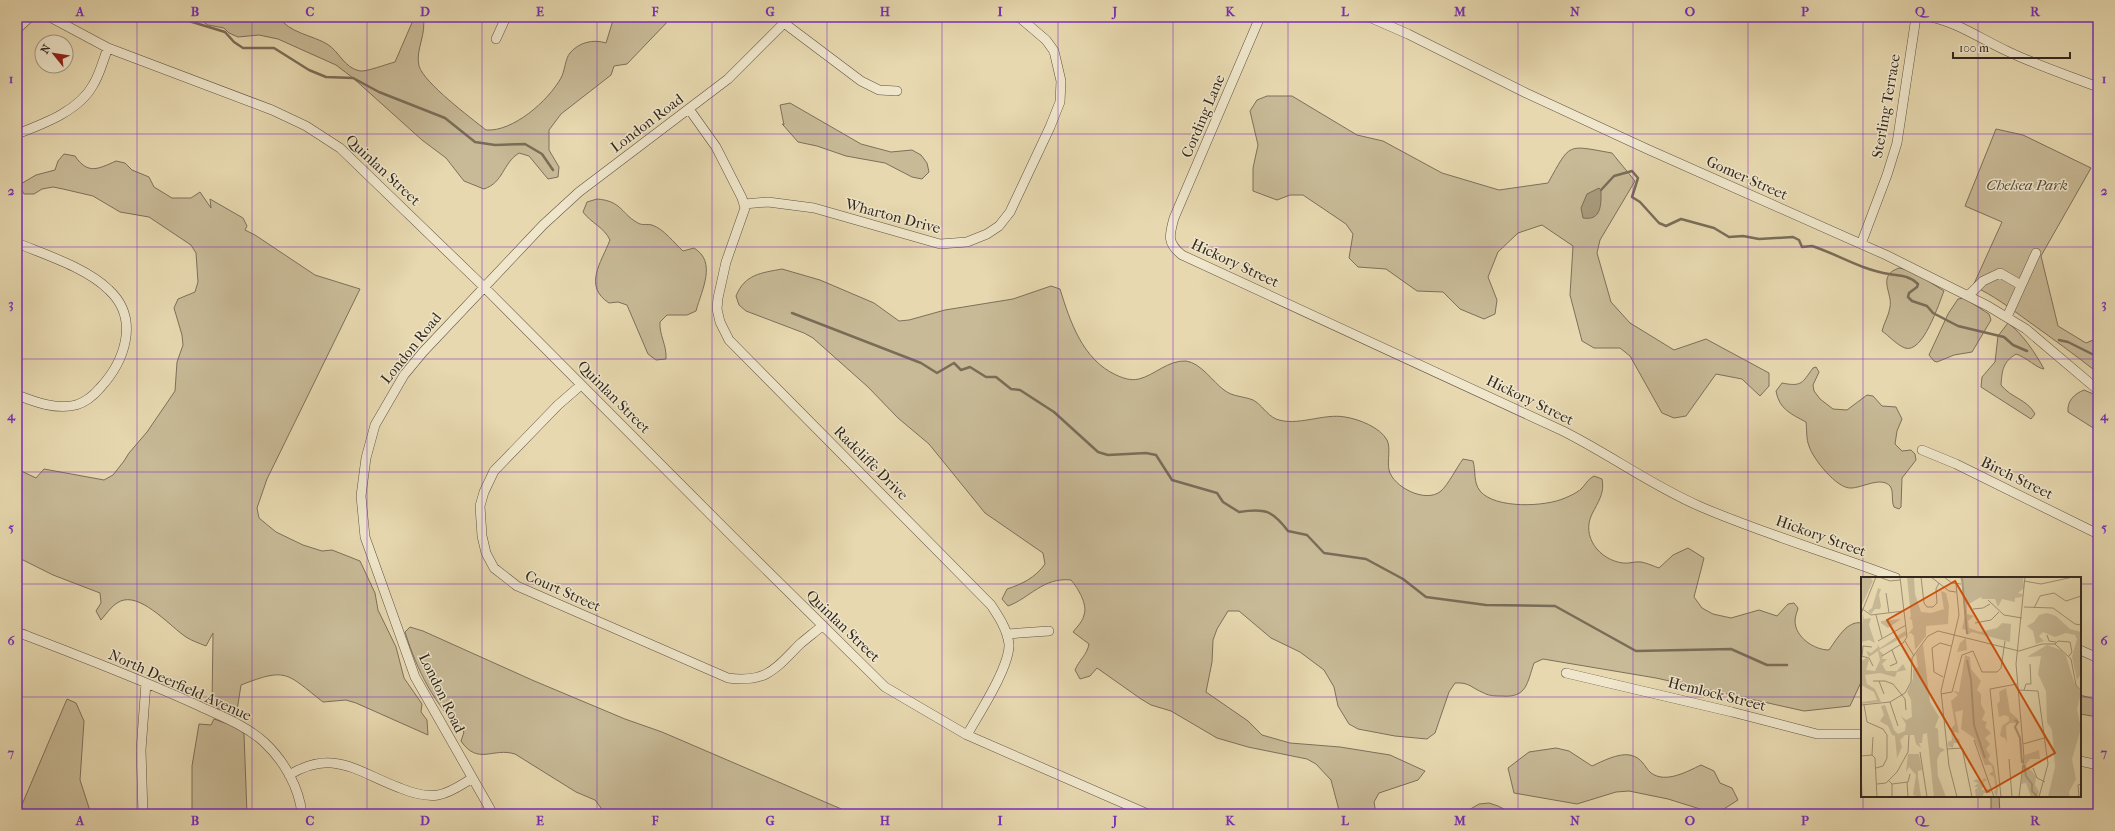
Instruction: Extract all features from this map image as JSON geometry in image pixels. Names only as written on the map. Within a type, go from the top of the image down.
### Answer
[{"type":"street","points":[[17,29],[30,17]]},
{"type":"street","name":"Quinlan Street","points":[[50,17],[108,48],[272,110],[306,126],[340,148],[355,160],[483,286],[822,626],[885,687],[934,718],[967,735],[1148,814]]},
{"type":"street","points":[[496,39],[506,17]]},
{"type":"street","name":"Wharton Drive","points":[[744,204],[775,203],[814,208],[940,244],[967,242],[987,234],[999,226],[1010,212],[1050,127],[1060,102],[1061,81],[1054,51],[1046,40],[1019,17]]},
{"type":"street","name":"Cording Lane","points":[[1172,226],[1260,17]]},
{"type":"street","name":"Gomer Street","points":[[1369,17],[1408,34],[1526,93],[1641,147],[1861,244],[1968,296],[2026,329],[2098,390]]},
{"type":"street","name":"Sterling Terrace","points":[[1861,244],[1887,175],[1897,143],[1916,17]]},
{"type":"street","points":[[1931,17],[1975,33],[2005,50],[2038,65],[2098,87]]},
{"type":"street","points":[[787,20],[861,81],[879,90],[897,91]]},
{"type":"street","name":"London Road","points":[[493,814],[471,779],[415,676],[366,537],[361,496],[366,458],[375,425],[404,375],[423,352],[483,286],[543,225],[579,192],[728,79],[787,20]]},
{"type":"street","points":[[17,134],[68,111],[85,96],[93,86],[108,48]]},
{"type":"street","points":[[689,109],[716,146],[744,204]]},
{"type":"street","name":"Radcliffe Drive","points":[[744,204],[745,208],[726,262],[718,298],[717,310],[724,332],[735,346],[991,605],[1002,621],[1009,645],[1004,666],[995,686],[967,735]]},
{"type":"street","name":"Hickory Street","points":[[1172,226],[1171,244],[1182,255],[1521,410],[1605,452],[1652,483],[1699,506],[1893,577]]},
{"type":"street","points":[[17,243],[70,266],[110,290],[122,308],[126,328],[126,342],[122,357],[106,382],[85,401],[67,406],[51,406],[17,395]]},
{"type":"street","points":[[2007,317],[2036,253]]},
{"type":"street","points":[[1968,296],[1983,281],[2000,273],[2021,285]]},
{"type":"street","name":"Court Street","points":[[581,385],[558,405],[494,471],[480,506],[482,536],[486,553],[494,568],[517,586],[728,678],[743,680],[770,673],[781,666],[801,644],[822,626]]},
{"type":"street","name":"Birch Street","points":[[1922,450],[1956,464],[2098,534]]},
{"type":"street","points":[[1007,634],[1049,631]]},
{"type":"street","name":"North Deerfield Avenue","points":[[17,632],[146,683],[246,729],[265,743],[285,766],[297,791],[302,814]]},
{"type":"street","points":[[2081,650],[2098,658]]},
{"type":"street","name":"Hemlock Street","points":[[1566,673],[1732,712],[1817,734],[1861,734]]},
{"type":"street","points":[[143,814],[142,750],[146,683]]},
{"type":"street","points":[[2081,761],[2098,765]]},
{"type":"street","points":[[289,775],[304,766],[318,762],[336,762],[412,793],[430,796],[440,795],[471,779]]},
{"type":"green space","points":[[195,17],[279,17],[289,27],[327,44],[354,69],[363,71],[395,62],[414,18],[423,17],[424,30],[418,54],[419,66],[438,91],[486,130],[507,126],[529,113],[539,105],[548,96],[561,78],[567,58],[574,49],[587,42],[597,41],[606,43],[614,17],[672,17],[627,64],[614,66],[611,75],[561,114],[549,130],[549,150],[559,167],[558,177],[548,179],[529,156],[519,153],[509,162],[496,182],[484,189],[464,181],[446,158],[422,140],[353,78],[336,65],[278,39],[259,35],[238,37],[229,33],[224,28],[208,25]]},
{"type":"green space","points":[[1267,96],[1292,96],[1357,135],[1383,141],[1442,173],[1499,190],[1548,183],[1561,160],[1566,153],[1571,150],[1578,148],[1612,153],[1635,181],[1600,240],[1597,253],[1611,302],[1630,323],[1674,350],[1706,339],[1769,373],[1769,386],[1760,396],[1742,379],[1716,374],[1686,416],[1674,418],[1662,413],[1630,356],[1620,348],[1594,348],[1582,341],[1570,295],[1573,246],[1542,225],[1518,233],[1498,252],[1488,277],[1497,300],[1495,314],[1484,319],[1460,309],[1443,292],[1417,291],[1386,269],[1358,267],[1349,258],[1353,234],[1346,224],[1303,195],[1290,195],[1277,200],[1253,191],[1253,168],[1258,145],[1250,111],[1257,100]]},
{"type":"green space","points":[[790,103],[861,144],[891,152],[912,150],[921,155],[927,163],[929,172],[922,179],[912,177],[885,163],[846,156],[817,146],[798,142],[782,124],[784,125],[780,105]]},
{"type":"green space","name":"Chelsea Park","points":[[1996,129],[2023,135],[2091,168],[2041,256],[2058,326],[2086,343],[2098,338],[2098,373],[1988,293],[1973,286],[2002,222],[1965,206]]},
{"type":"green space","points":[[64,154],[75,156],[84,166],[94,169],[116,161],[125,163],[132,170],[149,177],[154,187],[172,198],[191,198],[200,192],[211,208],[210,199],[243,218],[247,226],[245,230],[255,235],[315,275],[360,289],[267,479],[257,508],[259,518],[276,532],[303,545],[322,551],[332,550],[360,561],[375,593],[378,610],[396,647],[404,678],[422,704],[421,712],[427,720],[428,735],[356,703],[346,700],[323,702],[293,679],[277,675],[256,679],[241,685],[236,717],[212,706],[213,633],[206,646],[196,642],[186,637],[148,607],[132,600],[120,601],[111,608],[101,620],[96,611],[101,603],[100,593],[53,575],[17,557],[17,469],[36,478],[44,469],[104,480],[113,475],[147,432],[175,391],[177,362],[183,345],[182,335],[174,308],[178,299],[195,292],[198,282],[196,253],[191,245],[149,217],[120,212],[93,196],[53,187],[42,189],[34,194],[24,194],[19,185],[36,175],[55,170],[58,161]]},
{"type":"green space","points":[[597,199],[612,202],[629,217],[640,224],[656,227],[665,233],[683,251],[694,248],[701,254],[705,261],[706,276],[696,311],[687,315],[667,315],[660,322],[666,359],[656,360],[648,354],[627,305],[618,302],[609,303],[601,296],[597,289],[596,274],[610,240],[601,228],[583,212],[587,202]]},
{"type":"green space","points":[[1899,268],[1912,271],[1944,291],[1924,336],[1912,348],[1902,347],[1882,331],[1890,307],[1887,285],[1888,276],[1892,271]]},
{"type":"green space","points":[[782,269],[820,280],[874,303],[899,321],[909,320],[945,310],[1013,299],[1051,286],[1060,289],[1073,326],[1086,349],[1104,368],[1116,375],[1136,380],[1145,377],[1167,365],[1179,361],[1186,361],[1197,365],[1227,392],[1253,400],[1276,419],[1293,422],[1337,416],[1362,422],[1379,431],[1387,440],[1389,447],[1389,470],[1392,476],[1403,488],[1419,495],[1435,495],[1441,491],[1447,485],[1463,459],[1473,461],[1478,488],[1487,497],[1497,501],[1521,505],[1545,503],[1567,497],[1581,489],[1589,479],[1594,476],[1602,479],[1603,489],[1589,522],[1589,531],[1594,546],[1606,557],[1614,561],[1625,563],[1641,562],[1659,568],[1673,555],[1688,548],[1704,558],[1694,597],[1702,608],[1713,614],[1731,618],[1759,610],[1777,616],[1788,604],[1794,603],[1798,608],[1795,621],[1798,632],[1806,642],[1817,648],[1829,650],[1847,627],[1852,624],[1861,623],[1861,682],[1850,706],[1804,711],[1656,678],[1543,659],[1534,663],[1525,688],[1521,692],[1510,696],[1490,695],[1467,684],[1455,683],[1449,692],[1435,733],[1427,739],[1395,736],[1358,729],[1349,724],[1338,706],[1334,687],[1324,670],[1300,652],[1271,638],[1239,611],[1228,611],[1217,629],[1213,640],[1212,662],[1206,692],[1248,721],[1262,735],[1290,743],[1340,747],[1390,755],[1425,771],[1418,780],[1379,793],[1374,802],[1376,814],[1340,814],[1331,780],[1316,764],[1307,759],[1248,747],[1217,738],[1171,711],[1151,705],[1097,668],[1090,676],[1080,679],[1075,670],[1087,651],[1089,644],[1073,632],[1080,624],[1085,611],[1082,597],[1077,587],[1071,580],[1052,582],[1008,606],[1002,599],[1007,589],[1023,583],[1033,577],[1041,569],[1045,564],[1043,553],[985,513],[929,444],[898,418],[868,387],[813,338],[804,333],[746,311],[739,305],[736,296],[744,283],[754,276]]},
{"type":"green space","points":[[1964,298],[1989,314],[1991,320],[1972,352],[1954,355],[1937,362],[1934,361],[1929,355],[1948,314],[1958,299]]},
{"type":"green space","points":[[2008,323],[2028,344],[2044,369],[2016,354],[2008,360],[2004,367],[2001,385],[2009,393],[2032,409],[2035,414],[2031,419],[1981,387],[1982,377],[1995,362],[1998,336]]},
{"type":"green space","points":[[1816,367],[1819,372],[1813,385],[1814,391],[1820,399],[1833,409],[1847,410],[1867,395],[1873,396],[1882,406],[1896,407],[1902,419],[1897,431],[1895,444],[1902,451],[1911,450],[1915,454],[1916,460],[1902,478],[1901,507],[1899,509],[1894,507],[1891,488],[1886,483],[1877,482],[1851,488],[1839,484],[1833,479],[1820,465],[1811,452],[1807,440],[1806,422],[1786,410],[1780,402],[1776,391],[1782,383],[1801,383],[1813,368]]},
{"type":"green space","points":[[2084,390],[2098,396],[2098,431],[2068,412],[2069,404],[2072,398]]},
{"type":"green space","points":[[410,627],[423,631],[532,680],[625,719],[662,732],[853,814],[601,814],[601,808],[595,800],[576,792],[515,754],[507,752],[480,754],[474,753],[467,748],[461,741],[464,732],[453,722],[435,699],[421,673],[405,632]]},
{"type":"green space","points":[[2081,695],[2098,700],[2098,717],[2081,714]]},
{"type":"green space","points":[[67,699],[76,703],[84,721],[80,780],[91,814],[18,814]]},
{"type":"green space","points":[[214,719],[239,728],[244,734],[247,814],[192,814],[192,766],[199,724],[211,725]]},
{"type":"green space","points":[[1556,748],[1569,751],[1592,766],[1616,756],[1634,756],[1641,760],[1651,773],[1663,777],[1677,775],[1701,765],[1714,771],[1720,783],[1732,788],[1738,800],[1716,814],[1668,799],[1629,791],[1616,792],[1577,804],[1514,793],[1508,768],[1529,752]]},
{"type":"green space","points":[[1991,797],[1999,797],[2000,814],[1991,814]]},
{"type":"green space","points":[[1489,803],[1514,814],[1462,814],[1479,804]]},
{"type":"shaded area","points":[[1599,188],[1601,190],[1601,201],[1597,214],[1594,217],[1583,218],[1581,208],[1587,194]]},
{"type":"waterway","points":[[176,17],[225,32],[234,42],[243,48],[274,48],[309,70],[326,77],[353,78],[379,92],[445,118],[475,142],[495,145],[525,144],[542,154],[553,170]]},
{"type":"waterway","points":[[1601,190],[1614,176],[1632,171],[1638,178],[1632,197],[1640,202],[1659,223],[1666,226],[1681,219],[1714,228],[1729,237],[1743,236],[1759,239],[1793,237],[1799,240],[1802,247],[1812,246],[1869,269],[1904,276],[1911,279],[1918,284],[1917,287],[1909,293],[1908,297],[1912,301],[1927,306],[1933,313],[1958,326],[2004,337],[2013,345],[2027,351]]},
{"type":"waterway","points":[[792,313],[921,363],[937,373],[954,363],[961,370],[970,367],[986,377],[996,377],[1011,389],[1020,390],[1054,412],[1098,452],[1108,455],[1146,453],[1156,455],[1172,480],[1217,493],[1223,502],[1239,512],[1255,510],[1267,512],[1277,519],[1288,531],[1307,535],[1324,553],[1366,559],[1403,579],[1426,597],[1486,605],[1555,606],[1636,651],[1731,649],[1767,665],[1787,665]]},
{"type":"waterway","points":[[2059,340],[2068,342],[2098,357]]}]
